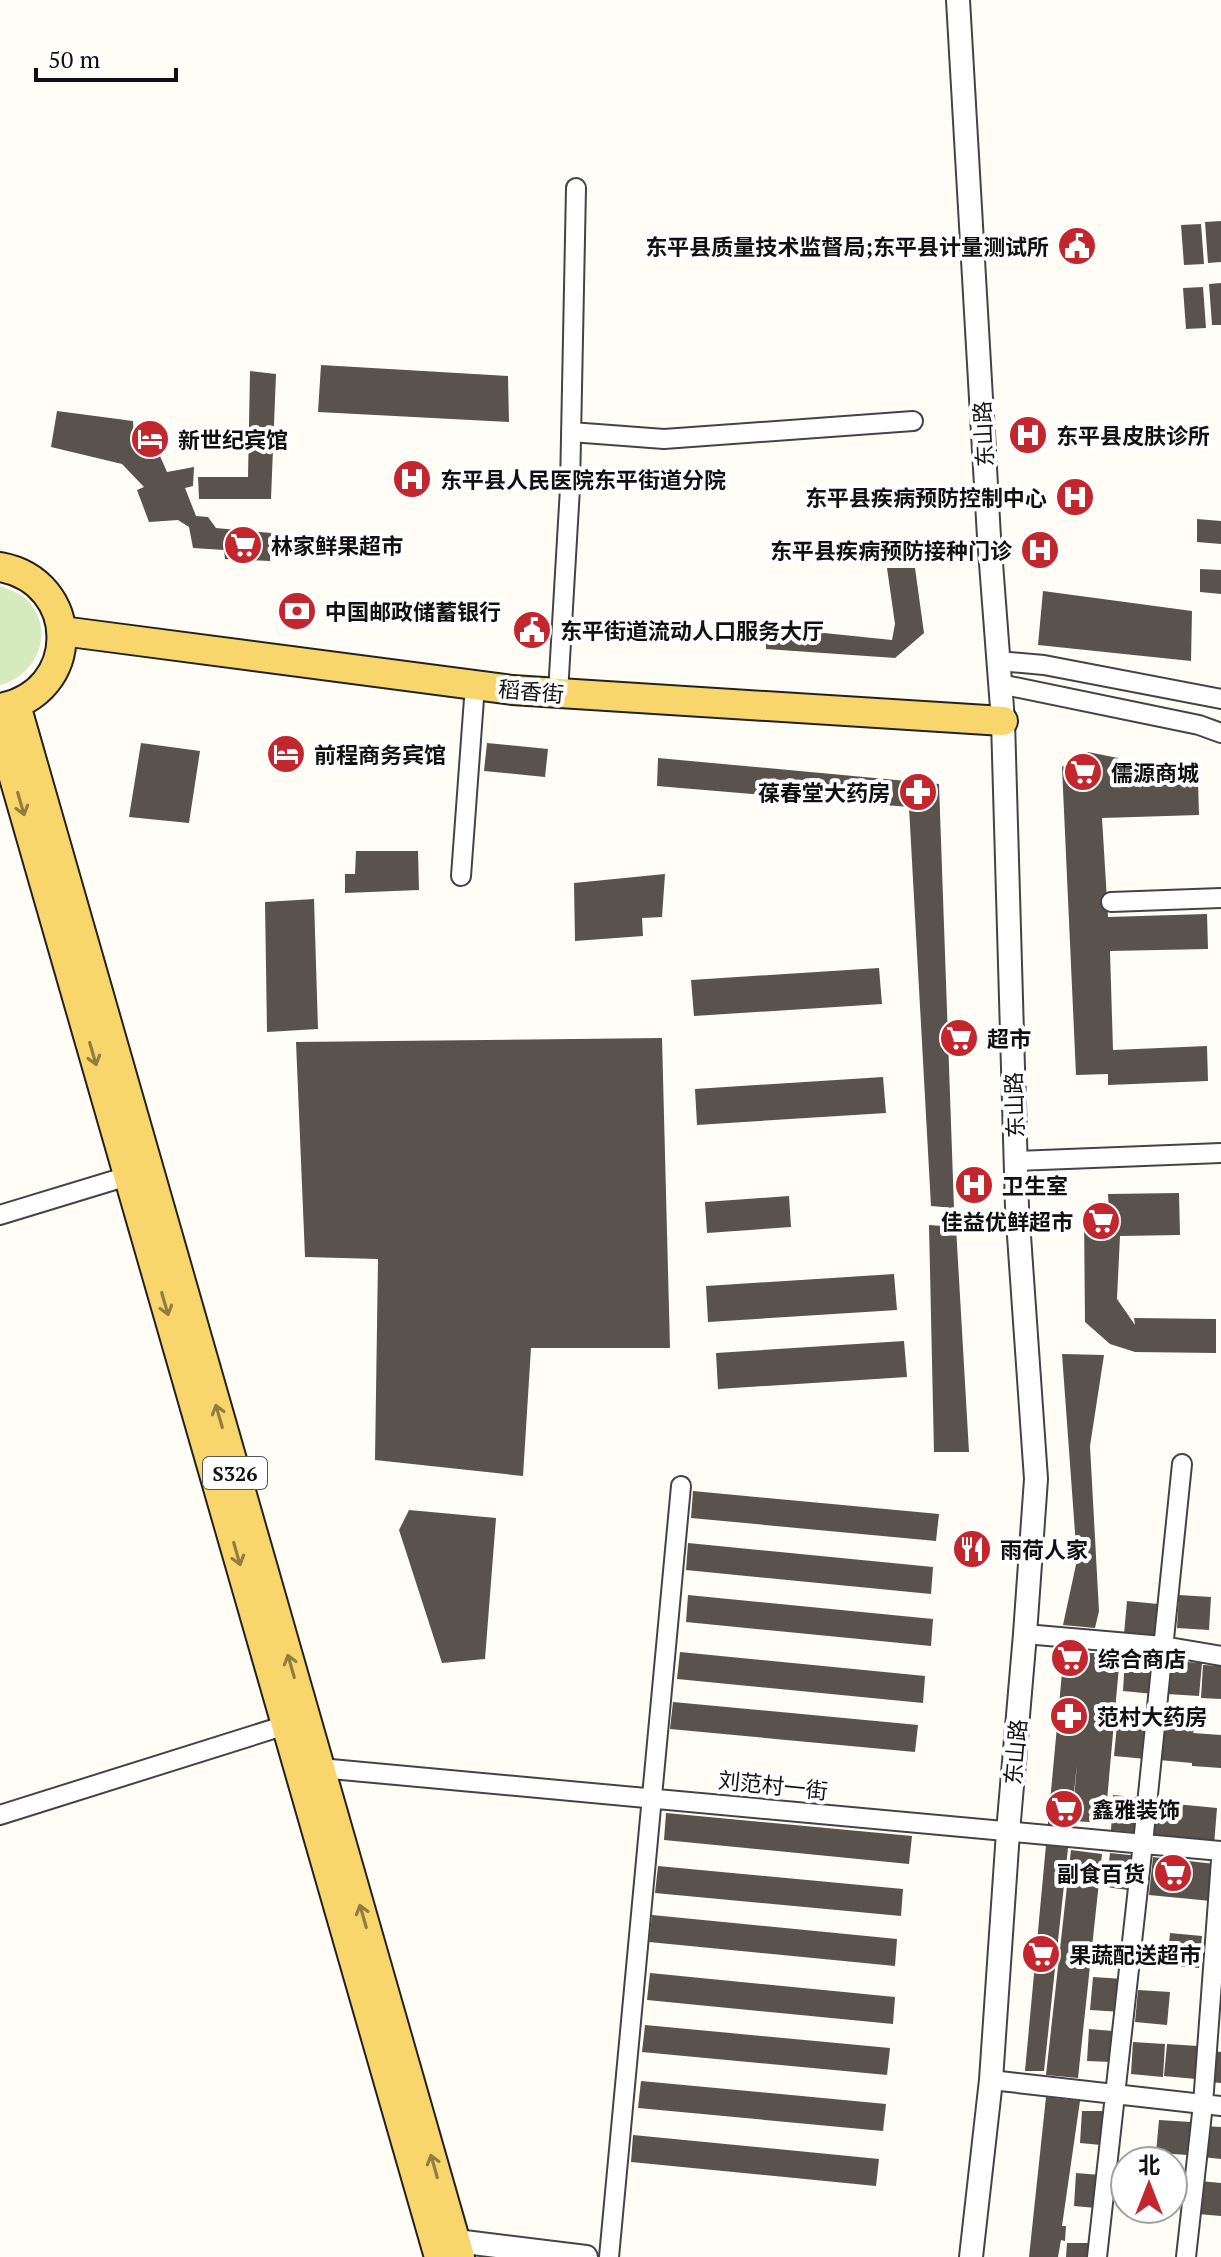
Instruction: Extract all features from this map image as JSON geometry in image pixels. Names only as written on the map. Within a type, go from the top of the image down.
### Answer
[{"type":"main road","points":[[0,567],[24,575],[46,592],[54,604],[62,631]]},
{"type":"main road","name":"稻香街","points":[[62,631],[558,693],[1003,721]]},
{"type":"main road","name":"S326","points":[[62,631],[59,659],[52,672],[36,693],[8,706],[320,1768],[447,2248]]},
{"type":"main road","name":"S326","points":[[0,729],[286,1725],[447,2248]]},
{"type":"street","name":"东山路","points":[[958,0],[989,537],[1003,721],[1016,1161],[1036,1479],[991,2080],[971,2257]]},
{"type":"street","points":[[558,693],[570,504],[576,188]]},
{"type":"street","points":[[571,432],[664,439],[913,421]]},
{"type":"street","points":[[998,661],[1044,665],[1221,699]]},
{"type":"street","points":[[1000,684],[1199,725],[1221,733]]},
{"type":"street","points":[[461,876],[475,685]]},
{"type":"street","points":[[1111,902],[1221,898]]},
{"type":"street","points":[[1016,1161],[1221,1153]]},
{"type":"street","points":[[0,1215],[128,1176]]},
{"type":"street","points":[[1097,2257],[1182,1464]]},
{"type":"street","points":[[609,2257],[681,1486]]},
{"type":"street","points":[[1025,1634],[1163,1646],[1221,1656]]},
{"type":"street","points":[[0,1815],[286,1725]]},
{"type":"street","name":"刘范村一街","points":[[320,1768],[1221,1851]]},
{"type":"street","points":[[1186,2257],[1212,2105],[1221,1860]]},
{"type":"street","points":[[991,2080],[1212,2105]]},
{"type":"street","points":[[447,2248],[586,2257]]},
{"type":"green space","points":[[0,586],[28,601],[41,626],[41,638],[33,662],[13,680],[0,685]]},
{"type":"building","points":[[1221,221],[1221,262],[1208,263],[1205,222]]},
{"type":"building","points":[[1201,224],[1204,264],[1184,265],[1181,225]]},
{"type":"building","points":[[1221,283],[1221,325],[1212,325],[1209,284]]},
{"type":"building","points":[[1203,287],[1206,328],[1186,329],[1183,288]]},
{"type":"building","points":[[321,365],[508,376],[509,422],[318,412]]},
{"type":"building","points":[[250,371],[276,374],[271,499],[199,499],[198,477],[248,477]]},
{"type":"building","points":[[57,411],[133,421],[134,438],[153,440],[167,472],[194,467],[193,486],[185,488],[196,516],[208,517],[216,528],[271,533],[270,561],[225,559],[224,550],[193,548],[189,527],[178,520],[149,522],[137,490],[144,487],[122,464],[51,447]]},
{"type":"building","points":[[1197,519],[1221,521],[1221,544],[1197,542]]},
{"type":"building","points":[[887,568],[915,568],[924,633],[895,658],[766,649],[766,627],[892,640],[895,624]]},
{"type":"building","points":[[1200,569],[1221,570],[1221,594],[1200,592]]},
{"type":"building","points":[[1043,591],[1192,611],[1191,661],[1038,645]]},
{"type":"building","points":[[141,743],[200,751],[189,823],[129,817]]},
{"type":"building","points":[[487,743],[548,749],[545,777],[484,771]]},
{"type":"building","points":[[1088,752],[1118,758],[1116,783],[1198,781],[1199,815],[1102,818],[1108,917],[1207,914],[1208,949],[1110,951],[1113,1050],[1207,1046],[1208,1081],[1108,1085],[1108,1074],[1076,1075],[1062,767]]},
{"type":"building","points":[[658,758],[939,784],[954,1208],[931,1206],[909,807],[657,786]]},
{"type":"building","points":[[356,851],[418,851],[419,890],[345,893],[345,874],[355,874]]},
{"type":"building","points":[[665,874],[662,917],[642,918],[643,936],[575,941],[574,883]]},
{"type":"building","points":[[314,899],[318,1029],[267,1032],[265,902]]},
{"type":"building","points":[[879,968],[882,1004],[694,1016],[691,980]]},
{"type":"building","points":[[662,1038],[670,1348],[531,1348],[523,1476],[375,1460],[378,1259],[305,1257],[296,1042]]},
{"type":"building","points":[[883,1077],[886,1113],[697,1125],[695,1089]]},
{"type":"building","points":[[1179,1193],[1180,1235],[1120,1236],[1117,1299],[1135,1325],[1134,1318],[1216,1319],[1216,1353],[1135,1352],[1110,1344],[1085,1322],[1084,1213],[1109,1213],[1108,1194]]},
{"type":"building","points":[[789,1196],[791,1227],[707,1233],[705,1202]]},
{"type":"building","points":[[929,1225],[956,1227],[969,1452],[934,1452]]},
{"type":"building","points":[[894,1274],[897,1310],[708,1322],[706,1286]]},
{"type":"building","points":[[904,1341],[907,1377],[718,1389],[716,1353]]},
{"type":"building","points":[[1062,1354],[1104,1355],[1090,1446],[1099,1611],[1095,1628],[1063,1625],[1077,1560]]},
{"type":"building","points":[[693,1491],[939,1514],[936,1541],[691,1518]]},
{"type":"building","points":[[409,1510],[496,1518],[485,1659],[442,1663],[399,1530]]},
{"type":"building","points":[[688,1543],[933,1567],[931,1594],[686,1570]]},
{"type":"building","points":[[688,1595],[933,1619],[931,1646],[686,1622]]},
{"type":"building","points":[[1179,1595],[1211,1597],[1209,1630],[1177,1628]]},
{"type":"building","points":[[1127,1601],[1158,1604],[1156,1636],[1124,1634]]},
{"type":"building","points":[[1064,1651],[1120,1655],[1105,1823],[1072,1821],[1077,1764],[1044,2071],[1025,2071]]},
{"type":"building","points":[[680,1652],[925,1676],[923,1703],[677,1679]]},
{"type":"building","points":[[1125,1658],[1157,1661],[1154,1694],[1123,1691]]},
{"type":"building","points":[[1170,1661],[1202,1663],[1199,1696],[1167,1694]]},
{"type":"building","points":[[1203,1665],[1221,1666],[1221,1699],[1201,1698]]},
{"type":"building","points":[[673,1702],[918,1725],[915,1752],[670,1729]]},
{"type":"building","points":[[1117,1724],[1149,1726],[1146,1759],[1114,1756]]},
{"type":"building","points":[[1162,1728],[1221,1735],[1221,1768],[1159,1760]]},
{"type":"building","points":[[1113,1795],[1143,1798],[1140,1833],[1111,1830]]},
{"type":"building","points":[[1155,1802],[1217,1808],[1214,1845],[1151,1837]]},
{"type":"building","points":[[666,1813],[912,1836],[909,1864],[664,1840]]},
{"type":"building","points":[[1071,1850],[1102,1854],[1078,2078],[1046,2075]]},
{"type":"building","points":[[1110,1853],[1139,1856],[1135,1891],[1106,1887]]},
{"type":"building","points":[[1153,1857],[1215,1864],[1211,1901],[1149,1895]]},
{"type":"building","points":[[658,1866],[903,1889],[901,1916],[655,1893]]},
{"type":"building","points":[[652,1915],[897,1939],[895,1966],[649,1942]]},
{"type":"building","points":[[1170,1933],[1202,1936],[1199,1968],[1167,1966]]},
{"type":"building","points":[[650,1973],[895,1997],[893,2024],[647,2000]]},
{"type":"building","points":[[1093,1977],[1124,1979],[1122,2012],[1090,2010]]},
{"type":"building","points":[[1138,1990],[1170,1992],[1167,2025],[1135,2022]]},
{"type":"building","points":[[645,2025],[890,2048],[887,2075],[642,2052]]},
{"type":"building","points":[[1089,2029],[1113,2031],[1111,2062],[1087,2061]]},
{"type":"building","points":[[1133,2042],[1165,2044],[1163,2077],[1131,2074]]},
{"type":"building","points":[[1167,2044],[1198,2046],[1196,2079],[1164,2076]]},
{"type":"building","points":[[1213,2051],[1221,2052],[1221,2083],[1210,2082]]},
{"type":"building","points":[[641,2081],[886,2104],[883,2131],[638,2108]]},
{"type":"building","points":[[1046,2097],[1080,2101],[1062,2226],[1066,2226],[1065,2241],[1061,2240],[1058,2257],[1029,2257]]},
{"type":"building","points":[[1082,2111],[1106,2111],[1101,2145],[1080,2143]]},
{"type":"building","points":[[1159,2120],[1191,2122],[1189,2145],[1157,2145]]},
{"type":"building","points":[[1205,2126],[1221,2127],[1221,2159],[1202,2157]]},
{"type":"building","points":[[633,2135],[879,2159],[876,2186],[631,2162]]},
{"type":"building","points":[[1076,2173],[1100,2175],[1096,2208],[1074,2206]]},
{"type":"building","points":[[1200,2181],[1221,2183],[1221,2216],[1198,2214]]},
{"type":"building","points":[[1067,2243],[1091,2243],[1091,2257],[1066,2257]]},
{"type":"place","name":"东平县质量技术监督局;东平县计量测试所","points":[[1077,246]]},
{"type":"place","name":"东平县皮肤诊所","points":[[1028,435]]},
{"type":"place","name":"新世纪宾馆","points":[[150,439]]},
{"type":"place","name":"东平县人民医院东平街道分院","points":[[412,479]]},
{"type":"place","name":"东平县疾病预防控制中心","points":[[1075,497]]},
{"type":"place","name":"林家鲜果超市","points":[[243,545]]},
{"type":"place","name":"东平县疾病预防接种门诊","points":[[1040,550]]},
{"type":"place","name":"中国邮政储蓄银行","points":[[297,611]]},
{"type":"place","name":"东平街道流动人口服务大厅","points":[[532,630]]},
{"type":"place","name":"前程商务宾馆","points":[[286,754]]},
{"type":"place","name":"儒源商城","points":[[1083,772]]},
{"type":"place","name":"葆春堂大药房","points":[[918,792]]},
{"type":"place","name":"超市","points":[[959,1038]]},
{"type":"place","name":"卫生室","points":[[974,1185]]},
{"type":"place","name":"佳益优鲜超市","points":[[1101,1221]]},
{"type":"place","name":"雨荷人家","points":[[972,1549]]},
{"type":"place","name":"综合商店","points":[[1070,1658]]},
{"type":"place","name":"范村大药房","points":[[1069,1716]]},
{"type":"place","name":"鑫雅装饰","points":[[1064,1809]]},
{"type":"place","name":"副食百货","points":[[1173,1873]]},
{"type":"place","name":"果蔬配送超市","points":[[1041,1954]]}]
